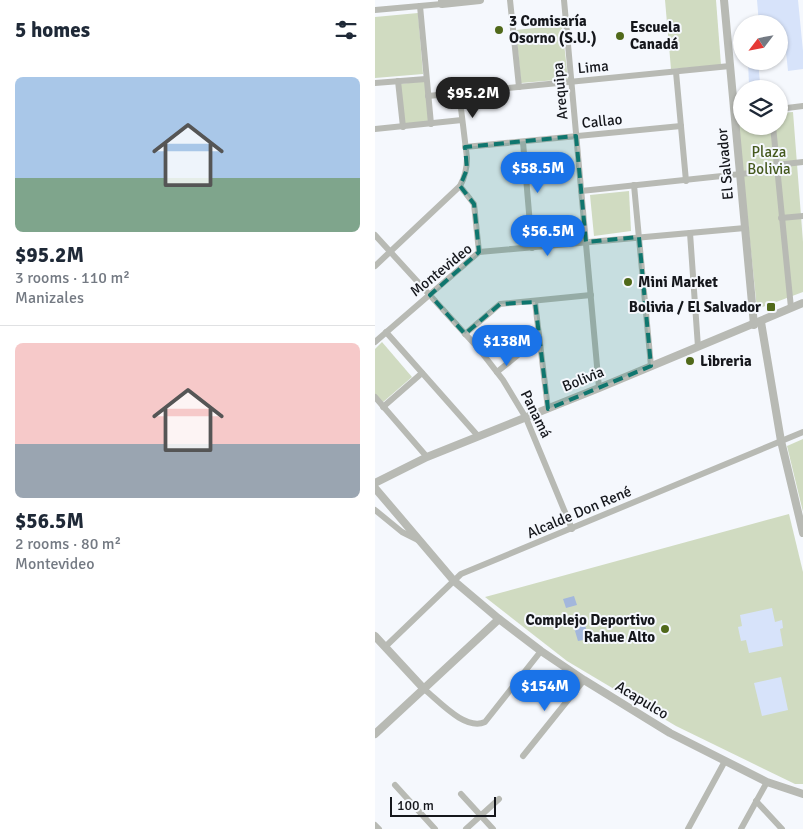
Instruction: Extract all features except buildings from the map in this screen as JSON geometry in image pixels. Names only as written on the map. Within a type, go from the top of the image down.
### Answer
[{"type":"street","points":[[375,10],[442,2],[480,0]]},
{"type":"street","points":[[510,0],[519,87]]},
{"type":"street","name":"Arequipa","points":[[564,0],[599,388]]},
{"type":"street","name":"El Salvador","points":[[724,0],[733,84]]},
{"type":"street","points":[[420,6],[431,124]]},
{"type":"street","name":"Lima","points":[[428,96],[730,66]]},
{"type":"street","points":[[676,72],[686,180]]},
{"type":"street","points":[[375,83],[426,79]]},
{"type":"street","points":[[398,81],[403,126]]},
{"type":"street","points":[[375,266],[460,186],[467,169],[459,92]]},
{"type":"street","points":[[788,108],[803,106]]},
{"type":"street","points":[[375,129],[462,120]]},
{"type":"street","name":"Callao","points":[[465,147],[681,126]]},
{"type":"street","name":"El Salvador","points":[[739,135],[745,228],[758,323],[781,441],[803,533]]},
{"type":"street","points":[[774,135],[791,308]]},
{"type":"street","points":[[523,142],[532,248]]},
{"type":"street","points":[[581,191],[740,175],[803,162]]},
{"type":"street","points":[[634,185],[651,366]]},
{"type":"street","points":[[460,186],[474,204],[479,252]]},
{"type":"street","points":[[781,218],[803,216]]},
{"type":"street","name":"Montevideo","points":[[375,342],[479,252],[745,228]]},
{"type":"street","points":[[690,233],[698,347]]},
{"type":"street","name":"Panamá","points":[[375,235],[497,372],[526,418],[572,529]]},
{"type":"street","points":[[465,334],[500,304],[591,295]]},
{"type":"street","points":[[535,302],[548,408]]},
{"type":"street","name":"Bolivia","points":[[375,483],[427,457],[803,303]]},
{"type":"street","points":[[386,332],[478,436]]},
{"type":"street","points":[[497,372],[524,350],[540,347]]},
{"type":"street","points":[[383,407],[422,373]]},
{"type":"street","points":[[375,397],[427,457]]},
{"type":"street","name":"Alcalde Don René","points":[[385,647],[461,574],[803,432]]},
{"type":"street","name":"Acapulco","points":[[375,488],[453,581],[499,619],[541,650],[584,680],[670,733],[767,782],[803,794]]},
{"type":"street","name":"Acapulco","points":[[375,510],[402,532],[418,540]]},
{"type":"street","points":[[375,734],[499,619]]},
{"type":"street","points":[[376,639],[424,689],[461,719],[472,724],[485,722],[541,650]]},
{"type":"street","points":[[523,756],[584,680]]},
{"type":"street","points":[[688,829],[725,761]]},
{"type":"street","points":[[741,829],[767,782]]},
{"type":"street","points":[[395,785],[435,829]]},
{"type":"street","points":[[461,794],[493,829]]},
{"type":"street","points":[[465,829],[499,799]]},
{"type":"street","points":[[756,801],[782,829]]},
{"type":"street","points":[[375,824],[379,829]]},
{"type":"highlighted area","points":[[576,136],[586,242],[639,237],[651,366],[548,409],[535,302],[500,304],[465,334],[430,295],[479,252],[474,204],[460,186],[467,169],[465,147]]},
{"type":"green space","points":[[665,0],[716,0],[721,65],[671,69]]},
{"type":"green space","points":[[418,13],[423,74],[375,78],[375,17]]},
{"type":"green space","points":[[562,25],[568,79],[521,83],[516,30]]},
{"type":"green space","points":[[425,81],[429,122],[405,124],[400,84]]},
{"type":"green space","name":"Plaza Bolivia","points":[[788,112],[793,112],[803,242],[803,292],[757,309],[739,135],[788,135]]},
{"type":"green space","points":[[629,191],[631,231],[594,236],[590,195]]},
{"type":"green space","points":[[382,342],[412,377],[382,403],[375,394],[375,349]]},
{"type":"green space","points":[[803,439],[803,512],[787,446]]},
{"type":"green space","name":"Complejo Deportivo Rahue Alto","points":[[789,514],[803,572],[803,784],[795,784],[676,726],[567,661],[485,597]]},
{"type":"water","points":[[574,596],[577,605],[566,608],[563,599]]},
{"type":"water","points":[[583,618],[589,639],[578,641],[572,621]]},
{"type":"place","name":"3 Comisaría Osorno (S.U.)","points":[[499,30]]},
{"type":"place","name":"Escuela Canadá","points":[[620,36]]},
{"type":"place","name":"Mini Market","points":[[628,282]]},
{"type":"place","name":"Bolivia / El Salvador","points":[[771,307]]},
{"type":"place","name":"Libreria","points":[[690,361]]},
{"type":"place","name":"Complejo Deportivo Rahue Alto","points":[[665,629]]}]
